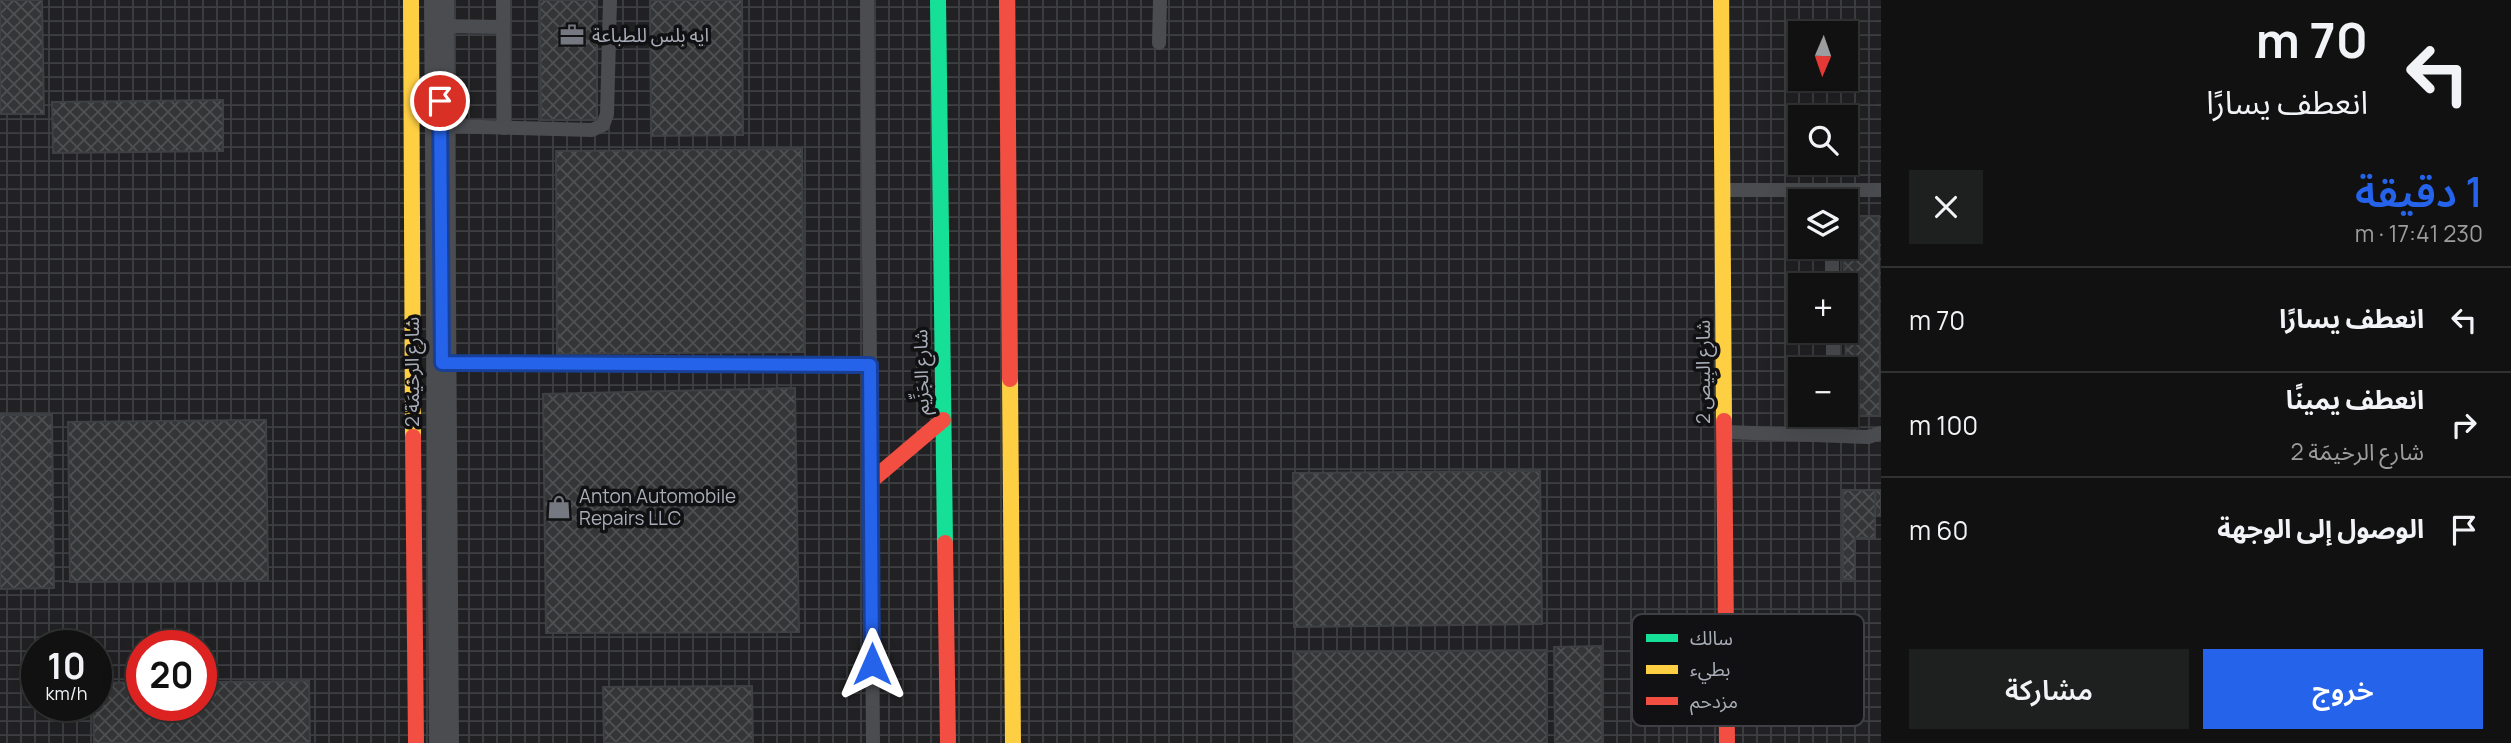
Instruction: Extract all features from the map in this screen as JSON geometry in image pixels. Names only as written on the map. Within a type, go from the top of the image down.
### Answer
[{"type":"street","name":"شارع الرخيمَة 2","points":[[411,0],[416,743]]},
{"type":"street","name":"شارع الجَزِّيم","points":[[938,0],[948,743]]},
{"type":"street","points":[[1007,0],[1013,743]]},
{"type":"street","name":"شارع البِيص 2","points":[[1721,0],[1726,614]]},
{"type":"street","name":"شارع الرخيمَة 2","points":[[439,13],[444,743]]},
{"type":"street","points":[[870,481],[943,420]]},
{"type":"street","points":[[412,458],[442,456]]},
{"type":"lane","points":[[503,0],[504,128]]},
{"type":"lane","points":[[440,127],[592,130],[603,125],[607,114],[610,0]]},
{"type":"lane","points":[[867,0],[873,743]]},
{"type":"lane","points":[[1159,43],[1160,0]]},
{"type":"lane","points":[[439,13],[503,27]]},
{"type":"lane","points":[[1722,190],[1788,193]]},
{"type":"lane","points":[[1858,192],[1881,190]]},
{"type":"lane","points":[[442,363],[870,365]]},
{"type":"lane","points":[[1833,427],[1833,435]]},
{"type":"lane","points":[[1724,432],[1868,437],[1881,433]]},
{"type":"shaded area","points":[[0,0],[1881,0],[1881,743],[0,743]]},
{"type":"building","points":[[0,0],[42,0],[44,114],[0,114]]},
{"type":"building","points":[[540,0],[597,0],[597,120],[541,120]]},
{"type":"building","points":[[650,0],[742,0],[743,135],[651,136]]},
{"type":"building","points":[[223,100],[223,151],[53,153],[52,102]]},
{"type":"building","points":[[802,149],[804,352],[557,354],[556,151]]},
{"type":"building","points":[[1858,216],[1879,216],[1880,416],[1858,416],[1858,357],[1845,357],[1846,343],[1858,343],[1858,273],[1844,273],[1843,259],[1858,259]]},
{"type":"building","points":[[795,388],[799,632],[546,633],[543,394]]},
{"type":"building","points":[[0,415],[52,415],[54,588],[0,589]]},
{"type":"building","points":[[266,420],[268,581],[70,582],[68,422]]},
{"type":"building","points":[[1540,471],[1542,624],[1294,627],[1293,473]]},
{"type":"building","points":[[1843,490],[1875,490],[1875,538],[1855,538],[1855,579],[1843,579]]},
{"type":"building","points":[[1875,490],[1881,490],[1881,516],[1875,516]]},
{"type":"building","points":[[1601,646],[1602,743],[1555,743],[1554,647]]},
{"type":"building","points":[[1546,650],[1547,743],[1294,743],[1293,652]]},
{"type":"building","points":[[309,681],[310,743],[94,743],[93,721],[112,721],[112,683],[126,682],[126,721],[217,721],[217,682]]},
{"type":"building","points":[[752,686],[753,743],[604,743],[603,687]]},
{"type":"traffic: fast","points":[[938,0],[945,543]]},
{"type":"traffic: slow","points":[[411,0],[413,437]]},
{"type":"traffic: slow","points":[[1721,0],[1724,421]]},
{"type":"traffic: slow","points":[[1010,379],[1013,743]]},
{"type":"traffic: jam","points":[[1007,0],[1010,379]]},
{"type":"traffic: jam","points":[[871,481],[943,420]]},
{"type":"traffic: jam","points":[[1724,421],[1726,614]]},
{"type":"traffic: jam","points":[[413,437],[416,743]]},
{"type":"traffic: jam","points":[[945,543],[948,743]]},
{"type":"traffic: jam","points":[[1727,726],[1727,743]]},
{"type":"place","name":"ايه بلس للطباعة","points":[[572,35]]},
{"type":"place","name":"Anton Automobile Repairs LLC","points":[[559,507]]},
{"type":"route","points":[[440,101],[442,363],[870,365],[872,664]]}]
